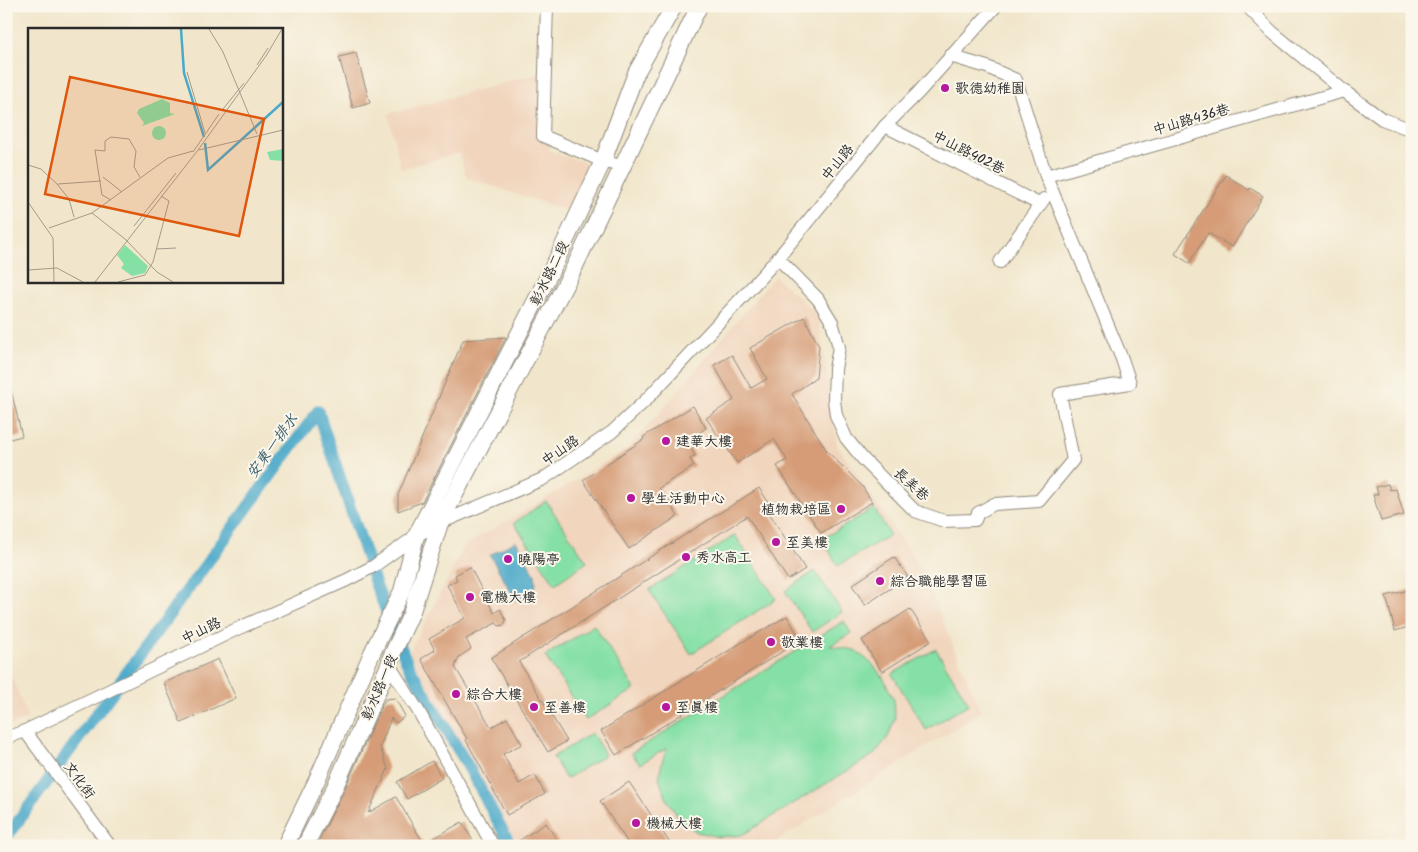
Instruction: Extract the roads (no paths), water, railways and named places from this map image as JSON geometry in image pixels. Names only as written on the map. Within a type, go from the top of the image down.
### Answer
[{"type":"main road","name":"彰水路二段","points":[[416,536],[556,261],[603,161],[636,73],[674,6]]},
{"type":"main road","name":"彰水路二段","points":[[440,523],[574,268],[699,6]]},
{"type":"main road","points":[[556,261],[574,268]]},
{"type":"main road","name":"彰水路一段","points":[[305,846],[334,789],[411,614],[440,523]]},
{"type":"main road","name":"彰水路一段","points":[[284,846],[316,782],[372,653],[402,591],[416,536]]},
{"type":"street","points":[[546,6],[542,136],[603,161],[623,166]]},
{"type":"street","name":"中山路","points":[[6,738],[26,731],[236,629],[374,566],[416,536],[440,523],[543,479],[612,432],[646,400],[778,258],[885,126],[918,93],[996,6]]},
{"type":"street","points":[[1247,6],[1272,32],[1344,91],[1382,119],[1412,130]]},
{"type":"street","points":[[950,56],[987,67],[1016,80],[1052,190],[1039,204],[1000,262]]},
{"type":"street","name":"中山路436巷","points":[[1046,176],[1344,91]]},
{"type":"street","name":"中山路402巷","points":[[885,126],[1039,204]]},
{"type":"street","name":"長美巷","points":[[778,258],[818,299],[832,322],[839,347],[835,369],[834,400],[836,415],[846,438],[915,511],[944,520],[975,520],[978,513],[994,504],[1039,501],[1073,460],[1060,394],[1130,382],[1052,190]]},
{"type":"street","points":[[390,661],[493,846]]},
{"type":"street","name":"文化街","points":[[26,731],[110,846]]},
{"type":"water","points":[[516,541],[535,575],[536,585],[530,594],[516,601],[490,555]]},
{"type":"waterway","name":"安東一排水","points":[[6,838],[318,411],[375,583],[408,665],[469,768],[511,846]]},
{"type":"place","name":"歌德幼稚園","points":[[945,88]]},
{"type":"place","name":"建華大樓","points":[[666,441]]},
{"type":"place","name":"學生活動中心","points":[[631,498]]},
{"type":"place","name":"植物栽培區","points":[[841,509]]},
{"type":"place","name":"至美樓","points":[[776,542]]},
{"type":"place","name":"秀水高工","points":[[686,557]]},
{"type":"place","name":"曉陽亭","points":[[508,559]]},
{"type":"place","name":"綜合職能學習區","points":[[880,581]]},
{"type":"place","name":"電機大樓","points":[[470,597]]},
{"type":"place","name":"敬業樓","points":[[771,642]]},
{"type":"place","name":"綜合大樓","points":[[456,694]]},
{"type":"place","name":"至善樓","points":[[534,707]]},
{"type":"place","name":"至真樓","points":[[666,707]]},
{"type":"place","name":"機械大樓","points":[[636,823]]}]
